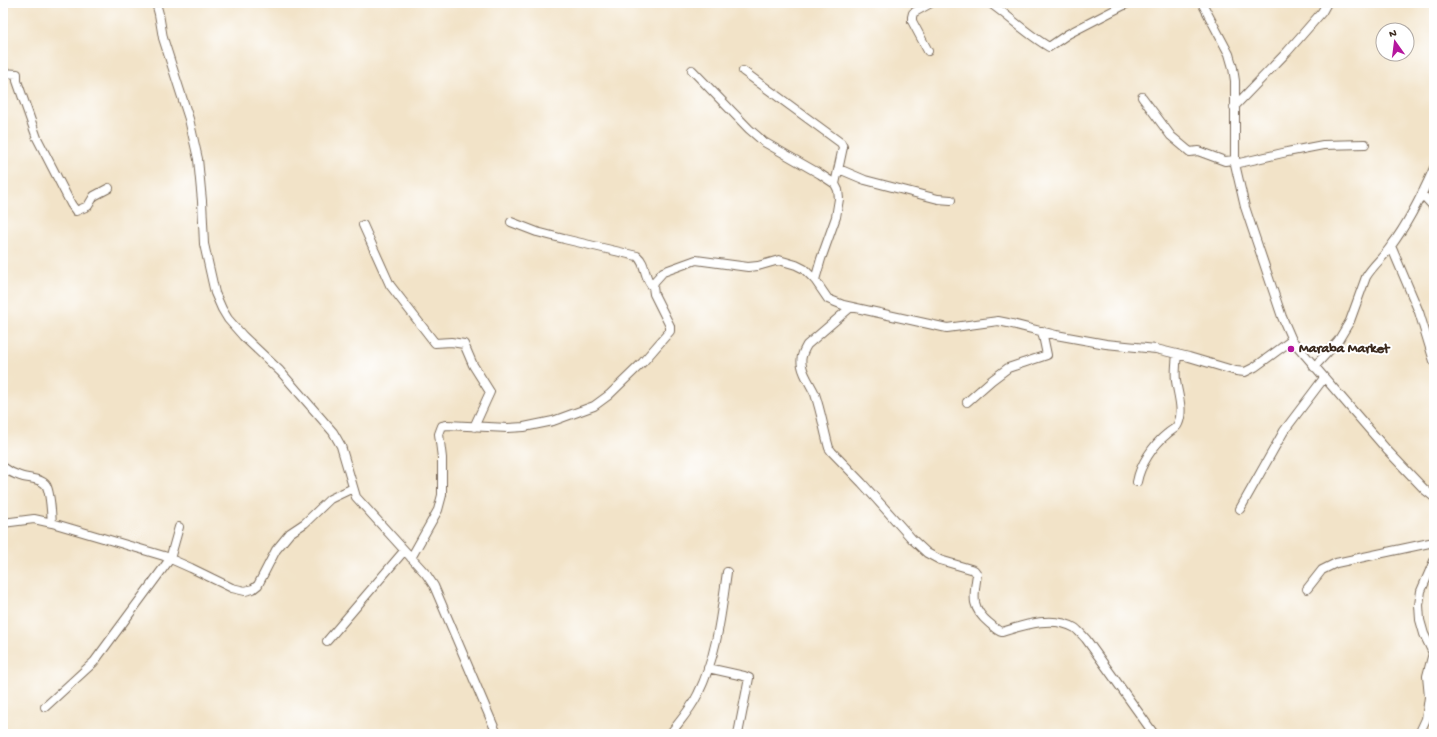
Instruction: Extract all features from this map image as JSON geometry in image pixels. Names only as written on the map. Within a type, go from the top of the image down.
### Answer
[{"type":"street","points":[[156,3],[163,38],[189,119],[198,159],[204,244],[214,294],[228,319],[243,336],[280,370],[333,432],[341,446],[356,497],[434,586],[497,734]]},
{"type":"street","points":[[928,51],[912,21],[912,17],[913,12],[931,3]]},
{"type":"street","points":[[990,3],[1009,16],[1040,42],[1049,47],[1068,34],[1128,3]]},
{"type":"street","points":[[1202,3],[1229,54],[1233,68],[1235,82],[1235,162],[1251,225],[1282,317],[1292,340],[1387,450],[1434,497]]},
{"type":"street","points":[[1234,107],[1287,52],[1322,12],[1327,3]]},
{"type":"street","points":[[692,70],[749,129],[764,142],[835,184],[838,190],[839,199],[836,216],[821,259],[816,280]]},
{"type":"street","points":[[743,71],[841,143],[843,147],[835,184]]},
{"type":"street","points":[[3,74],[17,74],[17,81],[37,138],[71,204],[76,210],[88,206],[94,196],[109,188]]},
{"type":"street","points":[[1142,97],[1172,136],[1190,152],[1198,152],[1225,161],[1235,162],[1323,145],[1365,144]]},
{"type":"street","points":[[1314,367],[1338,341],[1350,321],[1366,277],[1391,246],[1418,204],[1434,168]]},
{"type":"street","points":[[839,169],[865,180],[938,199],[951,200]]},
{"type":"street","points":[[1422,194],[1434,207]]},
{"type":"street","points":[[510,222],[537,232],[637,256],[642,261],[648,282],[653,287]]},
{"type":"street","points":[[363,225],[390,285],[435,343],[451,342],[464,344],[473,365],[490,392],[474,427]]},
{"type":"street","points":[[1391,246],[1419,312],[1434,361]]},
{"type":"street","points":[[411,558],[438,510],[442,495],[442,458],[439,434],[442,426],[524,426],[553,421],[594,406],[609,395],[643,362],[670,331],[670,326],[654,294],[654,282],[664,272],[696,260],[748,267],[758,266],[779,260],[804,269],[816,280],[828,299],[851,307],[947,328],[998,321],[1042,331],[1056,336],[1106,344],[1156,349],[1236,371],[1245,372],[1255,367],[1292,340]]},
{"type":"street","points":[[851,307],[807,346],[803,352],[801,361],[803,370],[822,415],[829,448],[912,539],[927,553],[940,560],[974,570],[977,574],[973,598],[976,608],[985,619],[999,631],[1002,632],[1043,622],[1065,624],[1075,628],[1086,639],[1154,734]]},
{"type":"street","points":[[968,402],[992,380],[1008,368],[1047,354],[1042,331]]},
{"type":"street","points":[[1137,482],[1138,473],[1148,456],[1167,433],[1176,428],[1178,424],[1180,412],[1176,380],[1177,354]]},
{"type":"street","points":[[1240,509],[1284,431],[1324,378]]},
{"type":"street","points":[[3,467],[12,473],[41,481],[46,485],[49,494],[52,523]]},
{"type":"street","points":[[3,523],[34,519],[52,523],[170,559],[232,588],[245,591],[251,590],[258,585],[276,550],[290,533],[305,522],[330,499],[353,488]]},
{"type":"street","points":[[45,707],[94,662],[170,559],[179,527]]},
{"type":"street","points":[[1307,588],[1322,570],[1336,563],[1434,542]]},
{"type":"street","points":[[328,641],[404,551]]},
{"type":"street","points":[[1419,734],[1426,719],[1429,697],[1427,676],[1432,653],[1420,620],[1419,606],[1421,591],[1434,561]]},
{"type":"street","points":[[670,734],[688,711],[698,694],[715,649],[727,572]]},
{"type":"street","points":[[708,668],[749,678],[738,734]]},
{"type":"place","name":"Maraba Market","points":[[1291,349]]}]
